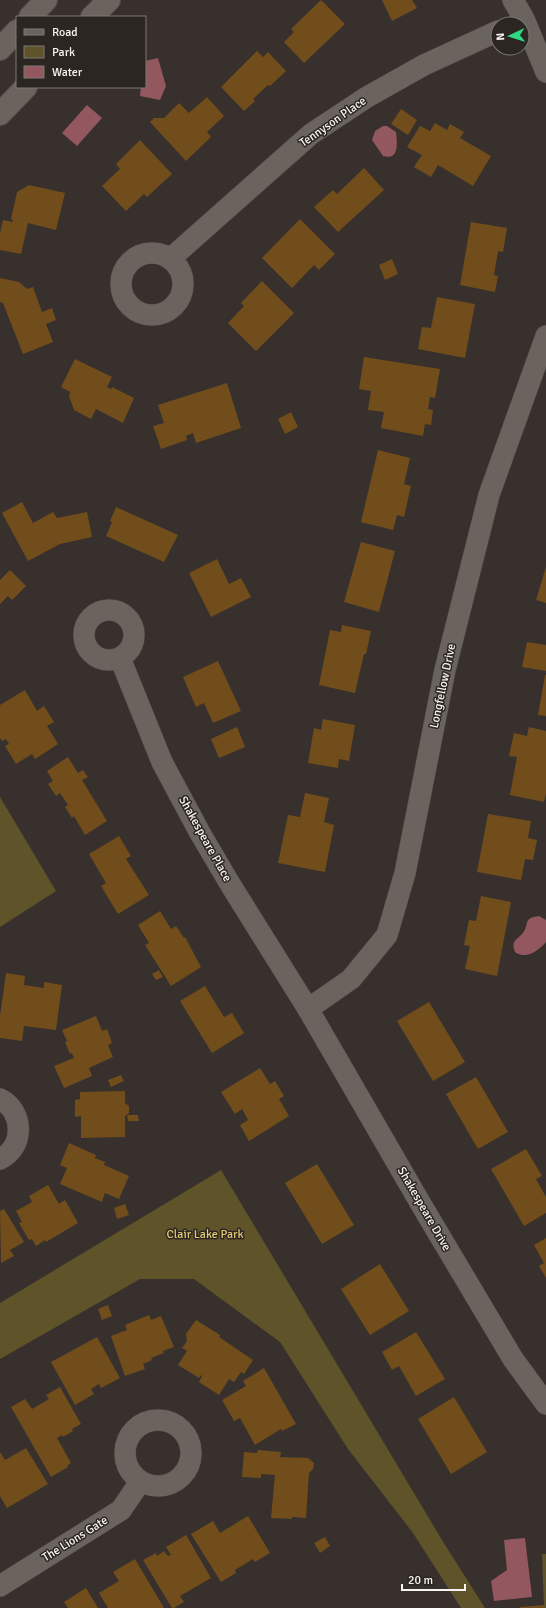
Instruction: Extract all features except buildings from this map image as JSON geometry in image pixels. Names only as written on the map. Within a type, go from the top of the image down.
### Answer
[{"type":"main road","points":[[31,16],[46,0]]},
{"type":"main road","points":[[93,16],[109,0]]},
{"type":"main road","points":[[0,49],[16,32]]},
{"type":"main road","points":[[0,114],[25,88]]},
{"type":"street","points":[[514,0],[518,16]]},
{"type":"street","name":"Tennyson Place","points":[[170,259],[311,134],[367,98],[424,65],[490,35]]},
{"type":"street","points":[[530,42],[546,72]]},
{"type":"street","name":"Longfellow Drive","points":[[308,1009],[351,979],[387,935],[405,873],[445,670],[489,495],[541,368],[546,336]]},
{"type":"street","name":"Shakespeare Place","points":[[120,658],[162,762],[230,884],[308,1009]]},
{"type":"street","name":"Shakespeare Drive","points":[[308,1009],[422,1206],[509,1352],[546,1404]]},
{"type":"street","points":[[0,1099],[5,1101],[13,1110],[19,1127],[18,1137],[13,1148],[0,1159]]},
{"type":"street","name":"The Lions Gate","points":[[0,1586],[121,1510],[140,1482]]},
{"type":"green space","points":[[0,797],[56,891],[0,927]]},
{"type":"green space","name":"Clair Lake Park","points":[[221,1170],[442,1540],[485,1608],[461,1608],[413,1533],[348,1449],[280,1342],[194,1279],[140,1279],[0,1359],[0,1303]]},
{"type":"green space","points":[[542,1554],[546,1554],[546,1608],[544,1608]]},
{"type":"water","points":[[158,58],[166,86],[160,100],[140,96],[141,88],[146,88],[146,61]]},
{"type":"water","points":[[87,105],[102,118],[77,146],[62,133]]},
{"type":"water","points":[[383,126],[387,126],[396,132],[396,150],[392,156],[388,157],[383,156],[372,140],[375,131]]},
{"type":"water","points":[[539,916],[546,920],[546,942],[536,951],[528,955],[515,952],[514,943],[525,930],[528,920]]},
{"type":"water","points":[[525,1538],[532,1597],[494,1601],[491,1581],[507,1570],[504,1540]]}]
